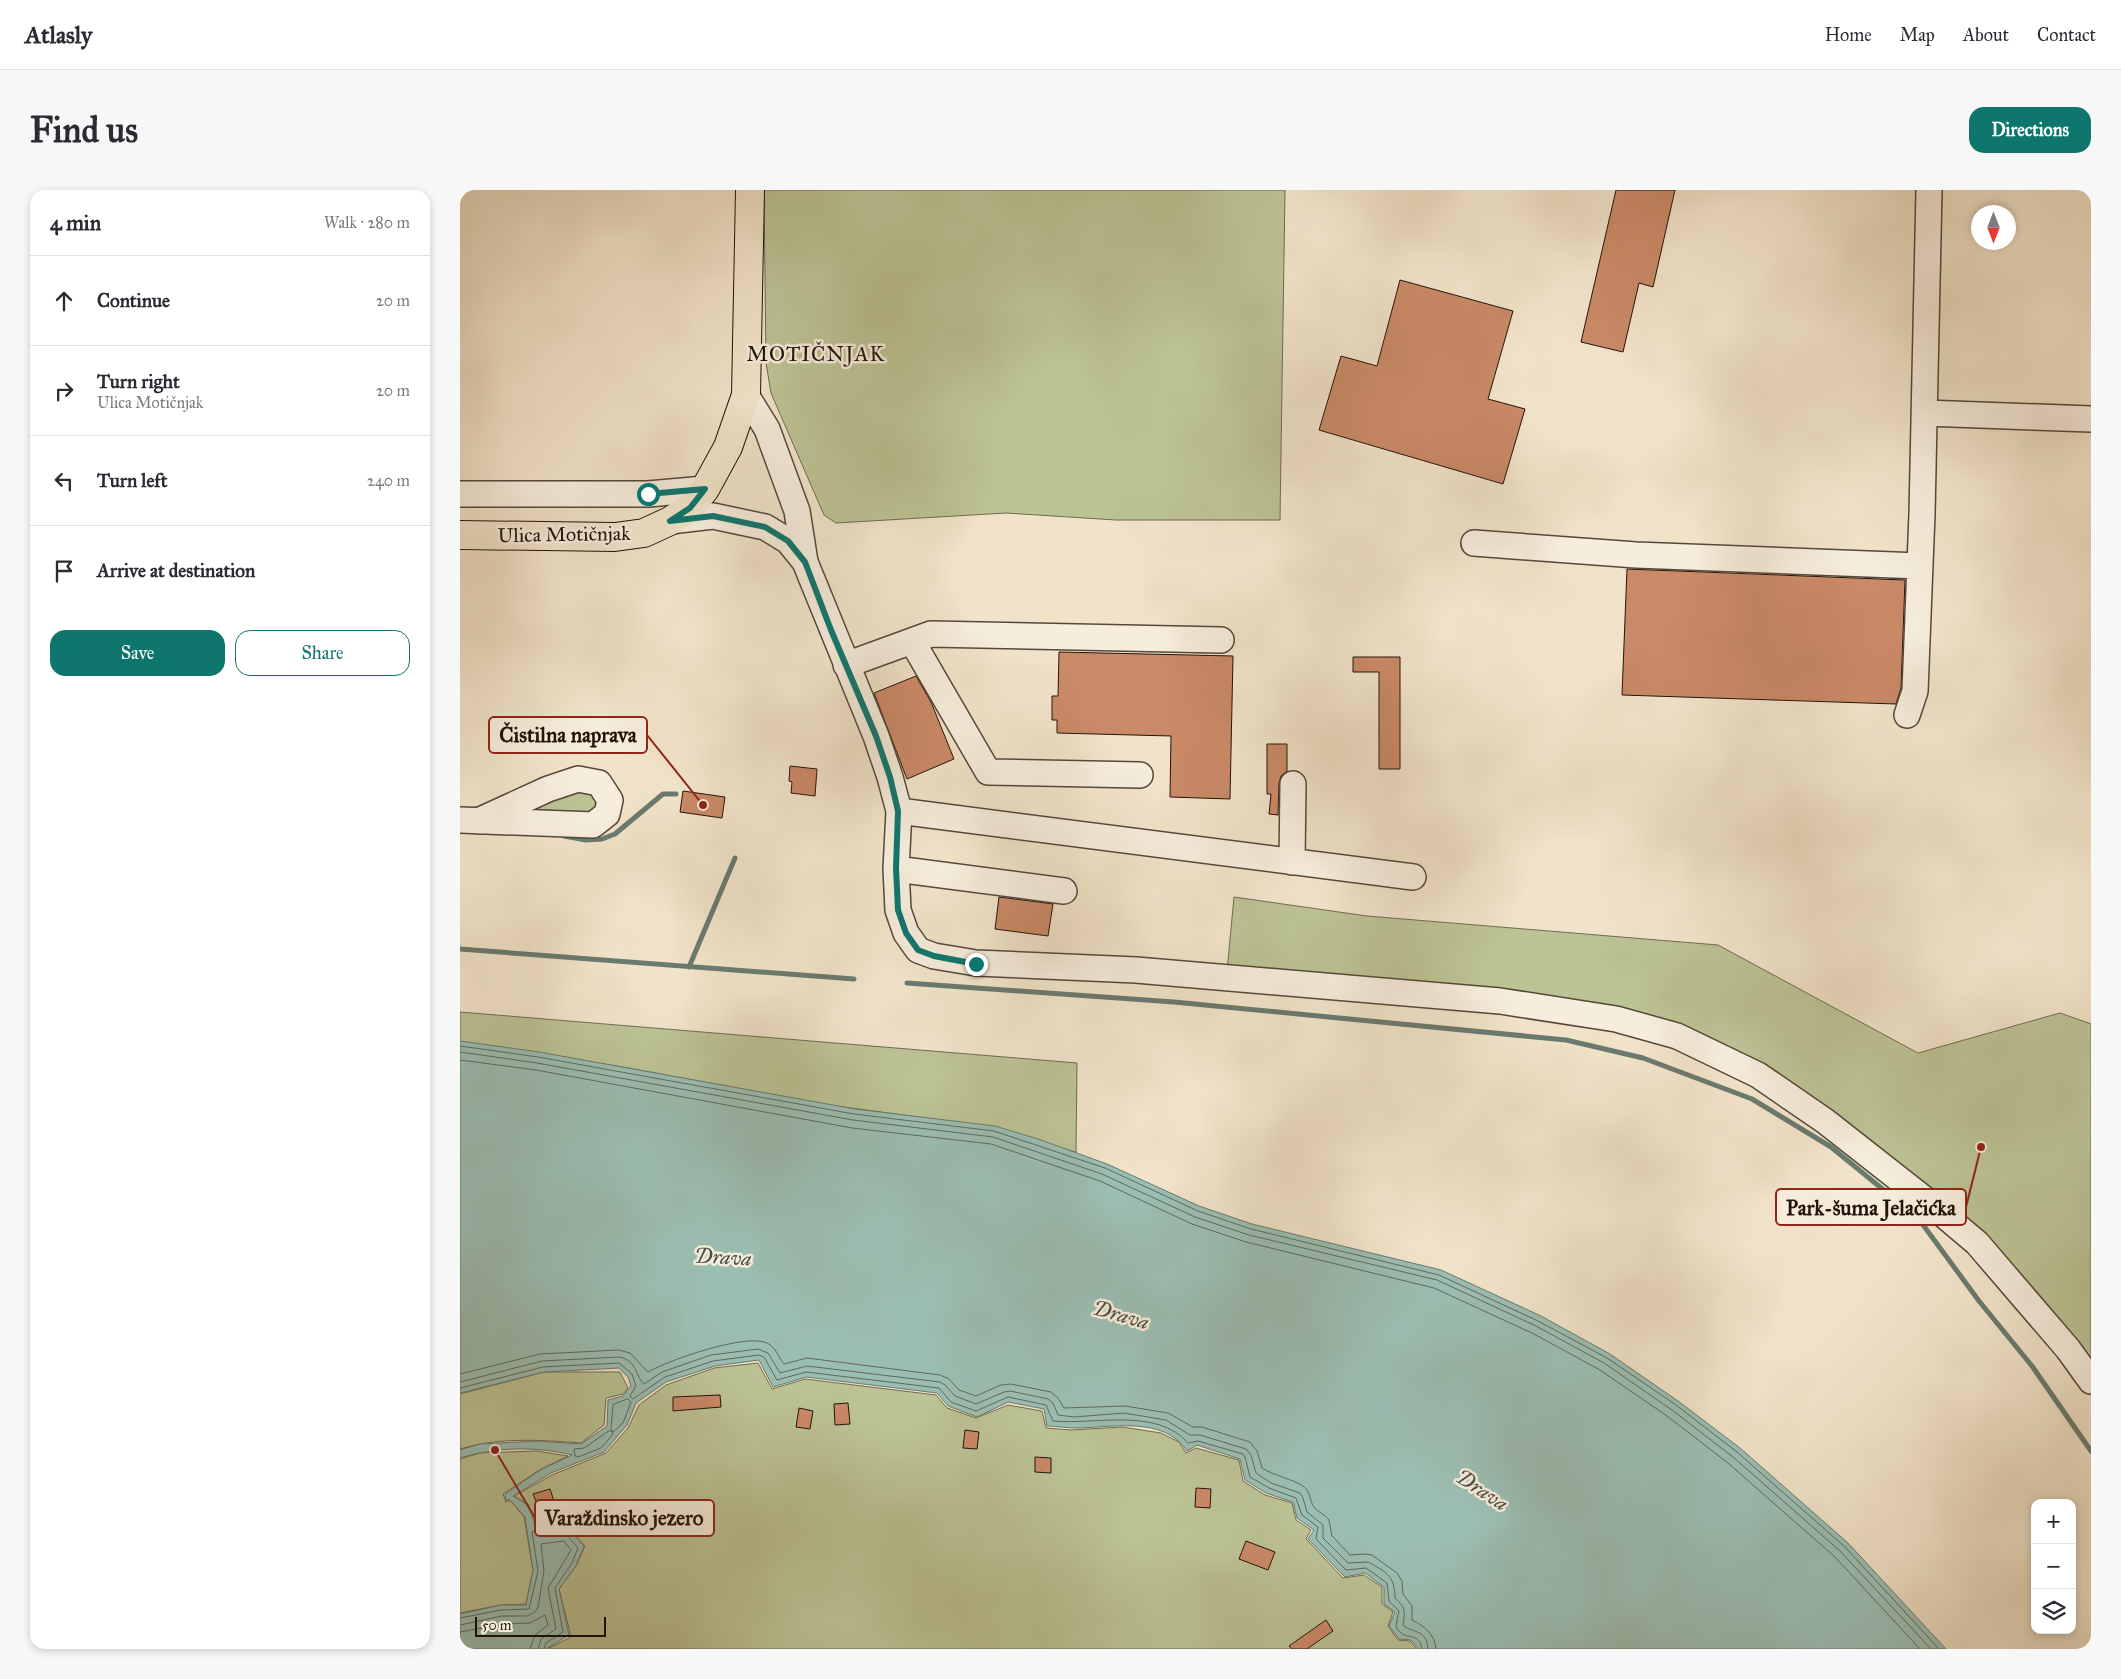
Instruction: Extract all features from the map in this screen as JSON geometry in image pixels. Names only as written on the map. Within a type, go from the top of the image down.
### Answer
[{"type":"main road","name":"Ulica Motičnjak","points":[[460,534],[615,537],[644,532],[670,521],[690,508],[705,489],[728,447],[746,395],[750,190]]},
{"type":"street","points":[[1907,715],[1916,691],[1925,413],[1929,190]]},
{"type":"street","points":[[746,395],[767,429],[797,511],[805,562],[876,736],[890,777],[898,811],[896,868],[898,910],[906,933],[918,950],[934,956],[976,964],[1136,970],[1500,1001],[1616,1019],[1676,1036],[1758,1075],[1825,1121],[1932,1205],[1977,1243],[2052,1328],[2091,1381]]},
{"type":"street","points":[[1925,413],[2091,419]]},
{"type":"street","points":[[460,494],[648,494],[705,489]]},
{"type":"street","points":[[670,521],[713,516],[765,527],[788,541],[805,562]]},
{"type":"street","points":[[1474,543],[1636,555],[1920,566]]},
{"type":"street","points":[[846,665],[931,634],[1221,640]]},
{"type":"street","points":[[912,641],[988,772],[1140,775]]},
{"type":"street","points":[[1292,862],[1293,784]]},
{"type":"street","points":[[898,811],[1413,877]]},
{"type":"street","points":[[896,868],[1064,891]]},
{"type":"green space","points":[[764,190],[1285,190],[1280,520],[1116,520],[1006,513],[836,523],[824,515],[771,393],[766,363]]},
{"type":"green space","points":[[575,785],[601,797],[591,818],[512,816]]},
{"type":"green space","points":[[1234,897],[1367,916],[1718,945],[1918,1053],[2060,1013],[2091,1024],[2091,1377],[1973,1230],[1673,1030],[1227,971]]},
{"type":"green space","points":[[460,1012],[1077,1063],[1076,1152],[955,1122],[829,1105],[617,1066],[460,1043]]},
{"type":"green space","points":[[758,1363],[772,1389],[805,1379],[936,1395],[947,1408],[976,1418],[1008,1405],[1042,1411],[1046,1428],[1071,1430],[1122,1427],[1161,1433],[1179,1442],[1186,1453],[1196,1448],[1239,1460],[1243,1481],[1265,1495],[1292,1503],[1296,1520],[1311,1530],[1306,1539],[1343,1578],[1364,1575],[1382,1587],[1382,1604],[1393,1612],[1388,1626],[1398,1640],[1410,1641],[1417,1649],[547,1649],[571,1637],[559,1589],[576,1566],[585,1546],[569,1528],[543,1530],[536,1523],[528,1504],[514,1496],[552,1475],[606,1453],[628,1428],[639,1405],[666,1385],[714,1368]]},
{"type":"green space","points":[[544,1372],[620,1372],[628,1388],[623,1394],[606,1398],[604,1425],[581,1443],[535,1440],[505,1441],[460,1449],[460,1394]]},
{"type":"green space","points":[[537,1451],[568,1456],[541,1469],[503,1494],[506,1502],[510,1500],[524,1517],[533,1570],[526,1604],[501,1605],[460,1613],[460,1459],[480,1453]]},
{"type":"water","name":"Drava","points":[[460,1041],[539,1052],[855,1109],[995,1126],[1041,1140],[1107,1164],[1199,1206],[1252,1224],[1441,1270],[1541,1316],[1610,1354],[1678,1401],[1740,1448],[1848,1543],[1946,1649],[1419,1649],[1411,1640],[1399,1639],[1389,1626],[1395,1612],[1384,1604],[1384,1587],[1365,1573],[1345,1577],[1308,1539],[1314,1530],[1297,1518],[1293,1502],[1266,1493],[1245,1480],[1240,1459],[1197,1445],[1187,1451],[1177,1440],[1165,1432],[1151,1428],[1136,1426],[1075,1428],[1047,1426],[1044,1409],[1008,1402],[977,1417],[948,1406],[937,1393],[806,1377],[773,1387],[759,1360],[715,1366],[666,1382],[636,1403],[627,1425],[604,1452],[551,1473],[513,1496],[528,1505],[535,1524],[543,1531],[568,1529],[584,1546],[576,1566],[559,1589],[569,1635],[546,1649],[460,1649],[460,1614],[501,1605],[526,1605],[533,1570],[525,1517],[509,1499],[506,1501],[505,1494],[542,1469],[572,1455],[544,1450],[516,1449],[473,1454],[460,1458],[460,1450],[480,1444],[537,1441],[581,1444],[607,1426],[608,1400],[623,1396],[631,1386],[628,1377],[619,1368],[544,1372],[460,1393]]},
{"type":"building","points":[[1616,190],[1675,190],[1653,287],[1639,283],[1623,352],[1581,342]]},
{"type":"building","points":[[1400,280],[1513,311],[1488,399],[1525,409],[1503,484],[1319,430],[1341,356],[1377,366]]},
{"type":"building","points":[[1627,569],[1905,580],[1901,688],[1896,704],[1622,695]]},
{"type":"building","points":[[1059,652],[1233,656],[1230,799],[1170,797],[1171,736],[1057,733],[1057,720],[1052,720],[1052,696],[1058,696]]},
{"type":"building","points":[[1353,657],[1400,657],[1400,769],[1379,769],[1379,672],[1353,672]]},
{"type":"building","points":[[916,676],[931,702],[954,759],[907,779],[874,693]]},
{"type":"building","points":[[1267,744],[1287,744],[1287,771],[1281,776],[1279,783],[1278,815],[1269,814],[1271,794],[1267,794]]},
{"type":"building","points":[[790,766],[817,769],[815,796],[791,793],[792,782],[789,781]]},
{"type":"building","points":[[683,791],[725,797],[722,818],[680,812]]},
{"type":"building","points":[[999,897],[1053,904],[1048,936],[995,929]]},
{"type":"building","points":[[720,1395],[721,1407],[673,1411],[673,1397]]},
{"type":"building","points":[[848,1403],[850,1424],[835,1425],[834,1404]]},
{"type":"building","points":[[799,1408],[813,1411],[810,1429],[796,1427]]},
{"type":"building","points":[[965,1430],[979,1432],[977,1449],[963,1448]]},
{"type":"building","points":[[1035,1457],[1051,1458],[1051,1473],[1035,1472]]},
{"type":"building","points":[[1196,1488],[1211,1489],[1210,1508],[1195,1507]]},
{"type":"building","points":[[550,1489],[555,1504],[539,1509],[533,1494]]},
{"type":"building","points":[[1246,1541],[1275,1552],[1268,1570],[1239,1559]]},
{"type":"building","points":[[1326,1620],[1333,1631],[1307,1649],[1292,1649],[1289,1646]]},
{"type":"waterway","points":[[564,836],[586,840],[602,839],[615,834],[663,794],[676,794]]},
{"type":"waterway","points":[[689,967],[735,858]]},
{"type":"waterway","points":[[460,949],[854,979]]},
{"type":"waterway","points":[[907,983],[1174,1002],[1566,1040],[1643,1058],[1752,1099],[1831,1147],[1918,1218],[1979,1301],[2032,1366],[2091,1451]]},
{"type":"place","name":"Čistilna naprava","points":[[703,805]]},
{"type":"place","name":"Park-šuma Jelačićka","points":[[1981,1147]]},
{"type":"place","name":"Varaždinsko jezero","points":[[495,1450]]},
{"type":"district","name":"MOTIČNJAK","points":[[816,354]]},
{"type":"route","points":[[648,494],[705,489],[690,508],[670,521],[713,516],[765,527],[788,541],[805,562],[831,630],[876,736],[890,777],[898,811],[896,891],[898,910],[906,933],[918,950],[934,956],[976,964]]}]
